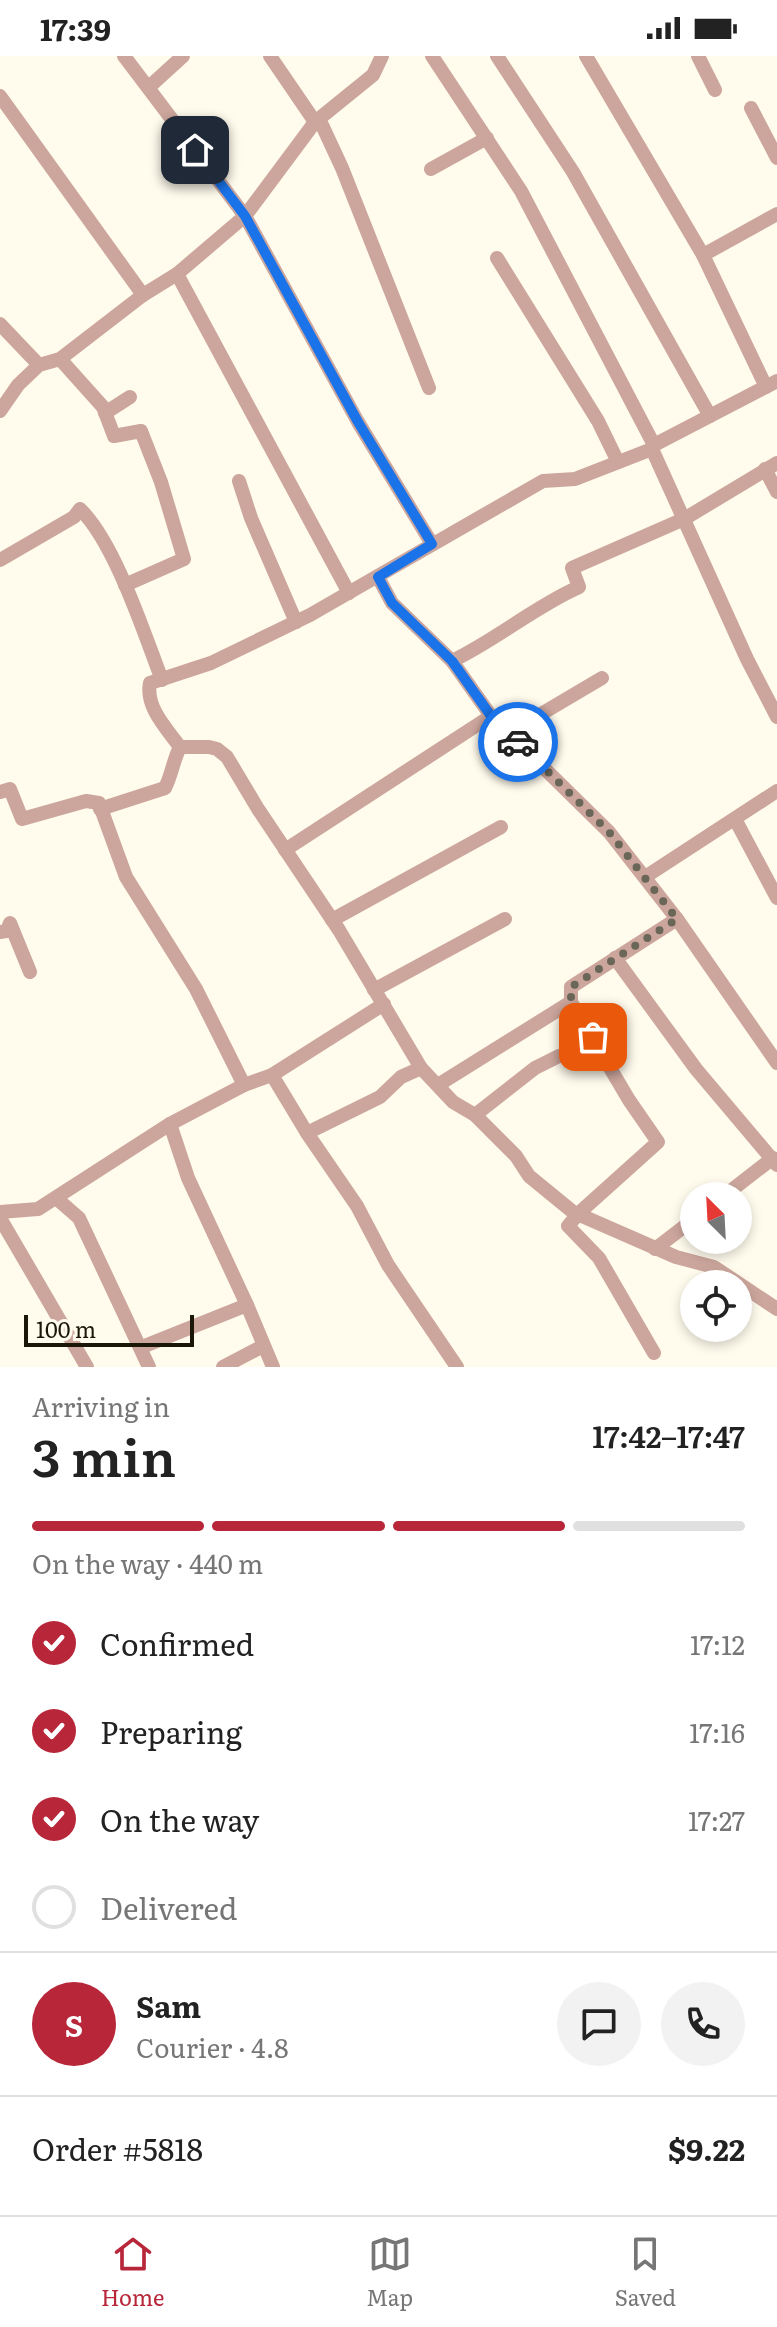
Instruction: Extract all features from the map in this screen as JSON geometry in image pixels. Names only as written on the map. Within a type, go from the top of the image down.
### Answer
[{"type":"street","points":[[124,56],[245,216],[358,422],[432,544]]},
{"type":"street","points":[[149,87],[183,56]]},
{"type":"street","points":[[270,56],[315,122],[322,125],[429,388]]},
{"type":"street","points":[[432,56],[521,191],[653,447],[747,659],[777,717]]},
{"type":"street","points":[[497,56],[573,172],[710,416]]},
{"type":"street","points":[[180,747],[156,715],[150,683],[211,663],[296,622],[543,481],[575,479],[618,462],[653,447],[772,384],[703,255],[586,56]]},
{"type":"street","points":[[698,56],[715,90]]},
{"type":"street","points":[[0,411],[18,385],[39,365],[60,359],[143,295],[177,274],[245,216],[315,122],[373,75],[382,57]]},
{"type":"street","points":[[0,96],[143,295]]},
{"type":"street","points":[[751,108],[777,158]]},
{"type":"street","points":[[431,169],[487,138]]},
{"type":"street","points":[[703,255],[777,214]]},
{"type":"street","points":[[497,258],[598,421],[618,462]]},
{"type":"street","points":[[177,274],[349,593]]},
{"type":"street","points":[[0,324],[39,365]]},
{"type":"street","points":[[60,359],[100,403],[114,436],[141,431],[161,482],[184,559],[125,585]]},
{"type":"street","points":[[105,413],[130,397]]},
{"type":"street","points":[[452,661],[489,643],[522,619],[579,587],[572,568],[684,519],[771,466],[777,492]]},
{"type":"street","points":[[239,481],[251,518],[296,622]]},
{"type":"street","points":[[0,560],[74,517],[80,509],[94,526],[125,585],[162,680]]},
{"type":"street","points":[[378,577],[392,603],[452,661],[491,716],[609,832],[677,919],[777,1063]]},
{"type":"street","points":[[509,733],[602,678]]},
{"type":"street","points":[[285,850],[491,716]]},
{"type":"street","points":[[100,809],[165,788],[175,768],[174,760],[180,747]]},
{"type":"street","points":[[180,747],[209,747],[227,757],[332,920],[421,1068],[453,1102],[475,1115],[516,1156],[529,1176],[573,1212],[655,1249],[714,1267],[777,1309]]},
{"type":"street","points":[[0,792],[10,789],[22,819],[86,801],[99,803],[126,877],[196,989],[244,1085]]},
{"type":"street","points":[[645,877],[777,791]]},
{"type":"street","points":[[735,819],[777,898]]},
{"type":"street","points":[[332,920],[501,827]]},
{"type":"street","points":[[374,990],[505,919]]},
{"type":"street","points":[[654,1353],[599,1258],[568,1226],[658,1142],[629,1100],[571,1002],[571,987],[677,919]]},
{"type":"street","points":[[0,932],[7,931],[10,923],[30,972]]},
{"type":"street","points":[[615,958],[696,1069],[775,1161],[744,1182]]},
{"type":"street","points":[[438,1085],[571,1002]]},
{"type":"street","points":[[87,1367],[0,1215],[38,1209],[170,1124],[244,1085],[272,1075],[384,1004]]},
{"type":"street","points":[[475,1115],[535,1068],[559,1056]]},
{"type":"street","points":[[307,1133],[380,1097],[401,1077],[421,1068]]},
{"type":"street","points":[[272,1075],[357,1206],[388,1265],[457,1367]]},
{"type":"street","points":[[170,1124],[188,1178],[273,1367]]},
{"type":"street","points":[[56,1198],[79,1218],[149,1367]]},
{"type":"street","points":[[655,1249],[680,1230]]},
{"type":"street","points":[[142,1347],[247,1305]]},
{"type":"street","points":[[223,1367],[263,1346]]},
{"type":"way so far","points":[[518,742],[609,832],[677,919],[571,987],[571,1002],[593,1037]]},
{"type":"route","points":[[195,150],[245,216],[358,422],[432,544],[378,577],[392,603],[452,661],[491,716],[518,742]]}]
